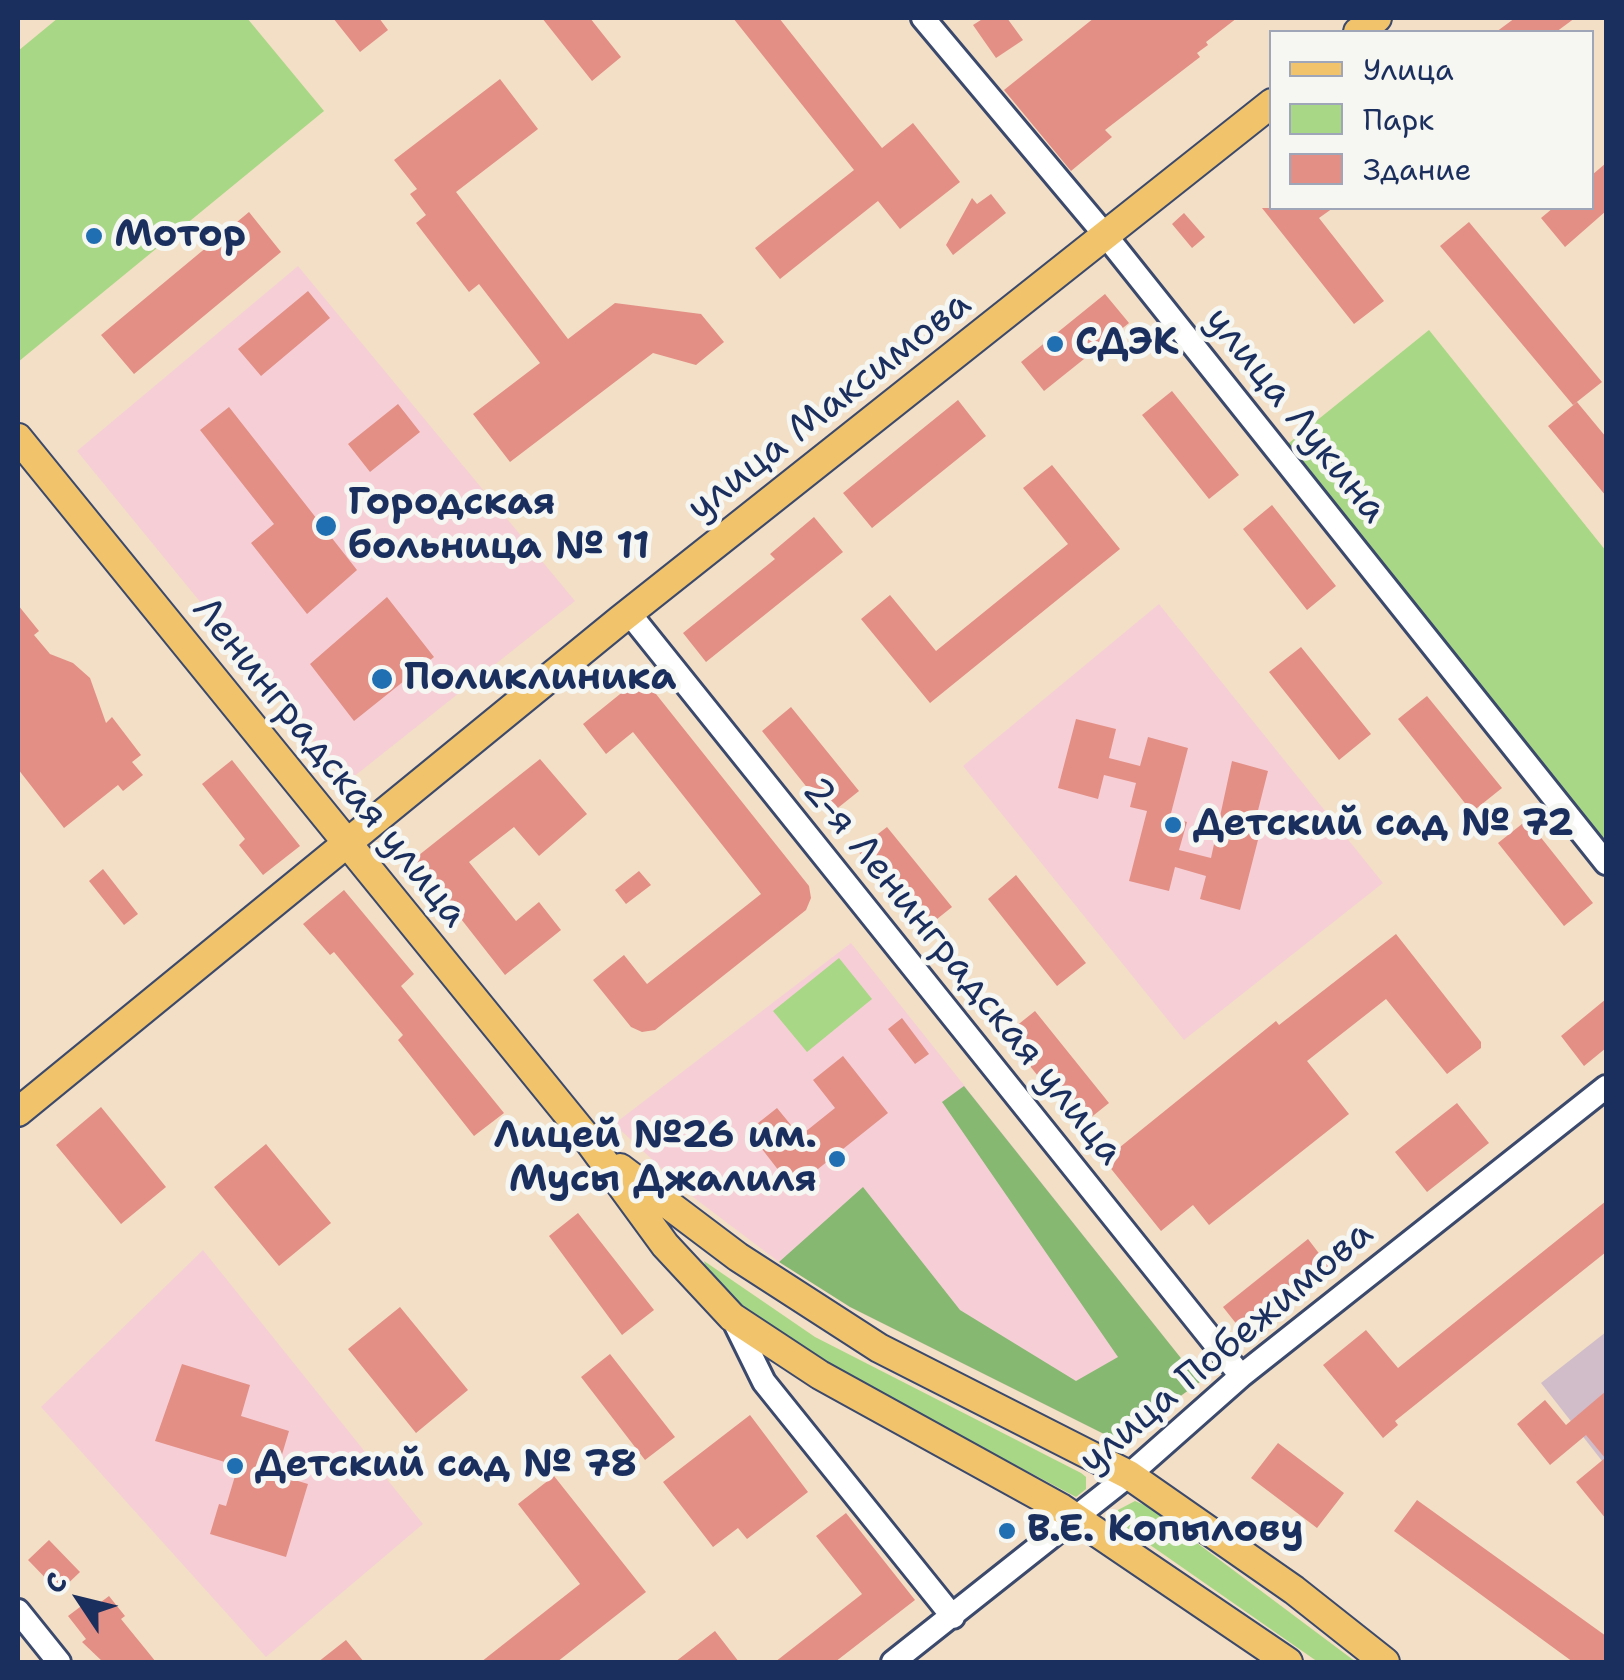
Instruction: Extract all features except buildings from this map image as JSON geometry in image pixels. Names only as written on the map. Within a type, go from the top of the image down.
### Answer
[{"type":"main road","name":"улица Максимова","points":[[18,1112],[629,613],[1269,105]]},
{"type":"main road","name":"Ленинградская улица","points":[[18,438],[583,1133],[665,1245],[732,1317],[820,1376],[1076,1518],[1288,1662]]},
{"type":"main road","name":"Ленинградская улица","points":[[583,1133],[622,1170],[799,1299],[878,1348],[1129,1475],[1294,1590],[1384,1662]]},
{"type":"street","name":"улица Лукина","points":[[924,18],[1106,236],[1606,863]]},
{"type":"street","name":"2-я Ленинградская улица","points":[[629,613],[1241,1376]]},
{"type":"street","name":"улица Побежимова","points":[[893,1662],[1129,1475],[1241,1376],[1606,1087]]},
{"type":"street","name":"Ленинградская улица","points":[[732,1317],[764,1382],[953,1616]]},
{"type":"street","points":[[18,1610],[59,1662]]},
{"type":"shaded area","name":"Городская больница № 11","points":[[298,266],[575,601],[347,782],[77,451]]},
{"type":"shaded area","name":"Детский сад № 72","points":[[1159,604],[1383,883],[1184,1040],[963,766]]},
{"type":"shaded area","name":"Лицей №26 им. Мусы Джалиля","points":[[851,943],[1200,1382],[1118,1441],[850,1307],[779,1262],[689,1194],[614,1124]]},
{"type":"shaded area","name":"Детский сад № 78","points":[[203,1250],[423,1524],[266,1657],[41,1407]]},
{"type":"shaded area","points":[[1606,1332],[1606,1466],[1541,1383]]},
{"type":"green space","name":"Мотор","points":[[58,18],[247,18],[324,111],[18,362],[18,51]]},
{"type":"green space","points":[[1429,330],[1606,551],[1606,849],[1284,447]]},
{"type":"green space","points":[[839,958],[872,999],[807,1052],[773,1011]]},
{"type":"green space","points":[[964,1086],[1200,1382],[1118,1441],[850,1307],[779,1262],[863,1187],[960,1310],[1076,1381],[1118,1357],[942,1102]]},
{"type":"green space","points":[[704,1261],[815,1337],[1081,1473],[1086,1477],[1086,1489],[1076,1497],[845,1375],[752,1314],[708,1275]]},
{"type":"green space","points":[[1135,1501],[1149,1507],[1356,1662],[1318,1662],[1130,1531],[1118,1519],[1118,1510]]},
{"type":"place","name":"Мотор","points":[[94,236]]},
{"type":"place","name":"СДЭК","points":[[1055,344]]},
{"type":"place","name":"Городская больница № 11","points":[[326,526]]},
{"type":"place","name":"Поликлиника","points":[[382,679]]},
{"type":"place","name":"Детский сад № 72","points":[[1173,825]]},
{"type":"place","name":"Лицей №26 им. Мусы Джалиля","points":[[837,1159]]},
{"type":"place","name":"Детский сад № 78","points":[[235,1466]]},
{"type":"place","name":"В.Е. Копылову","points":[[1007,1531]]}]
